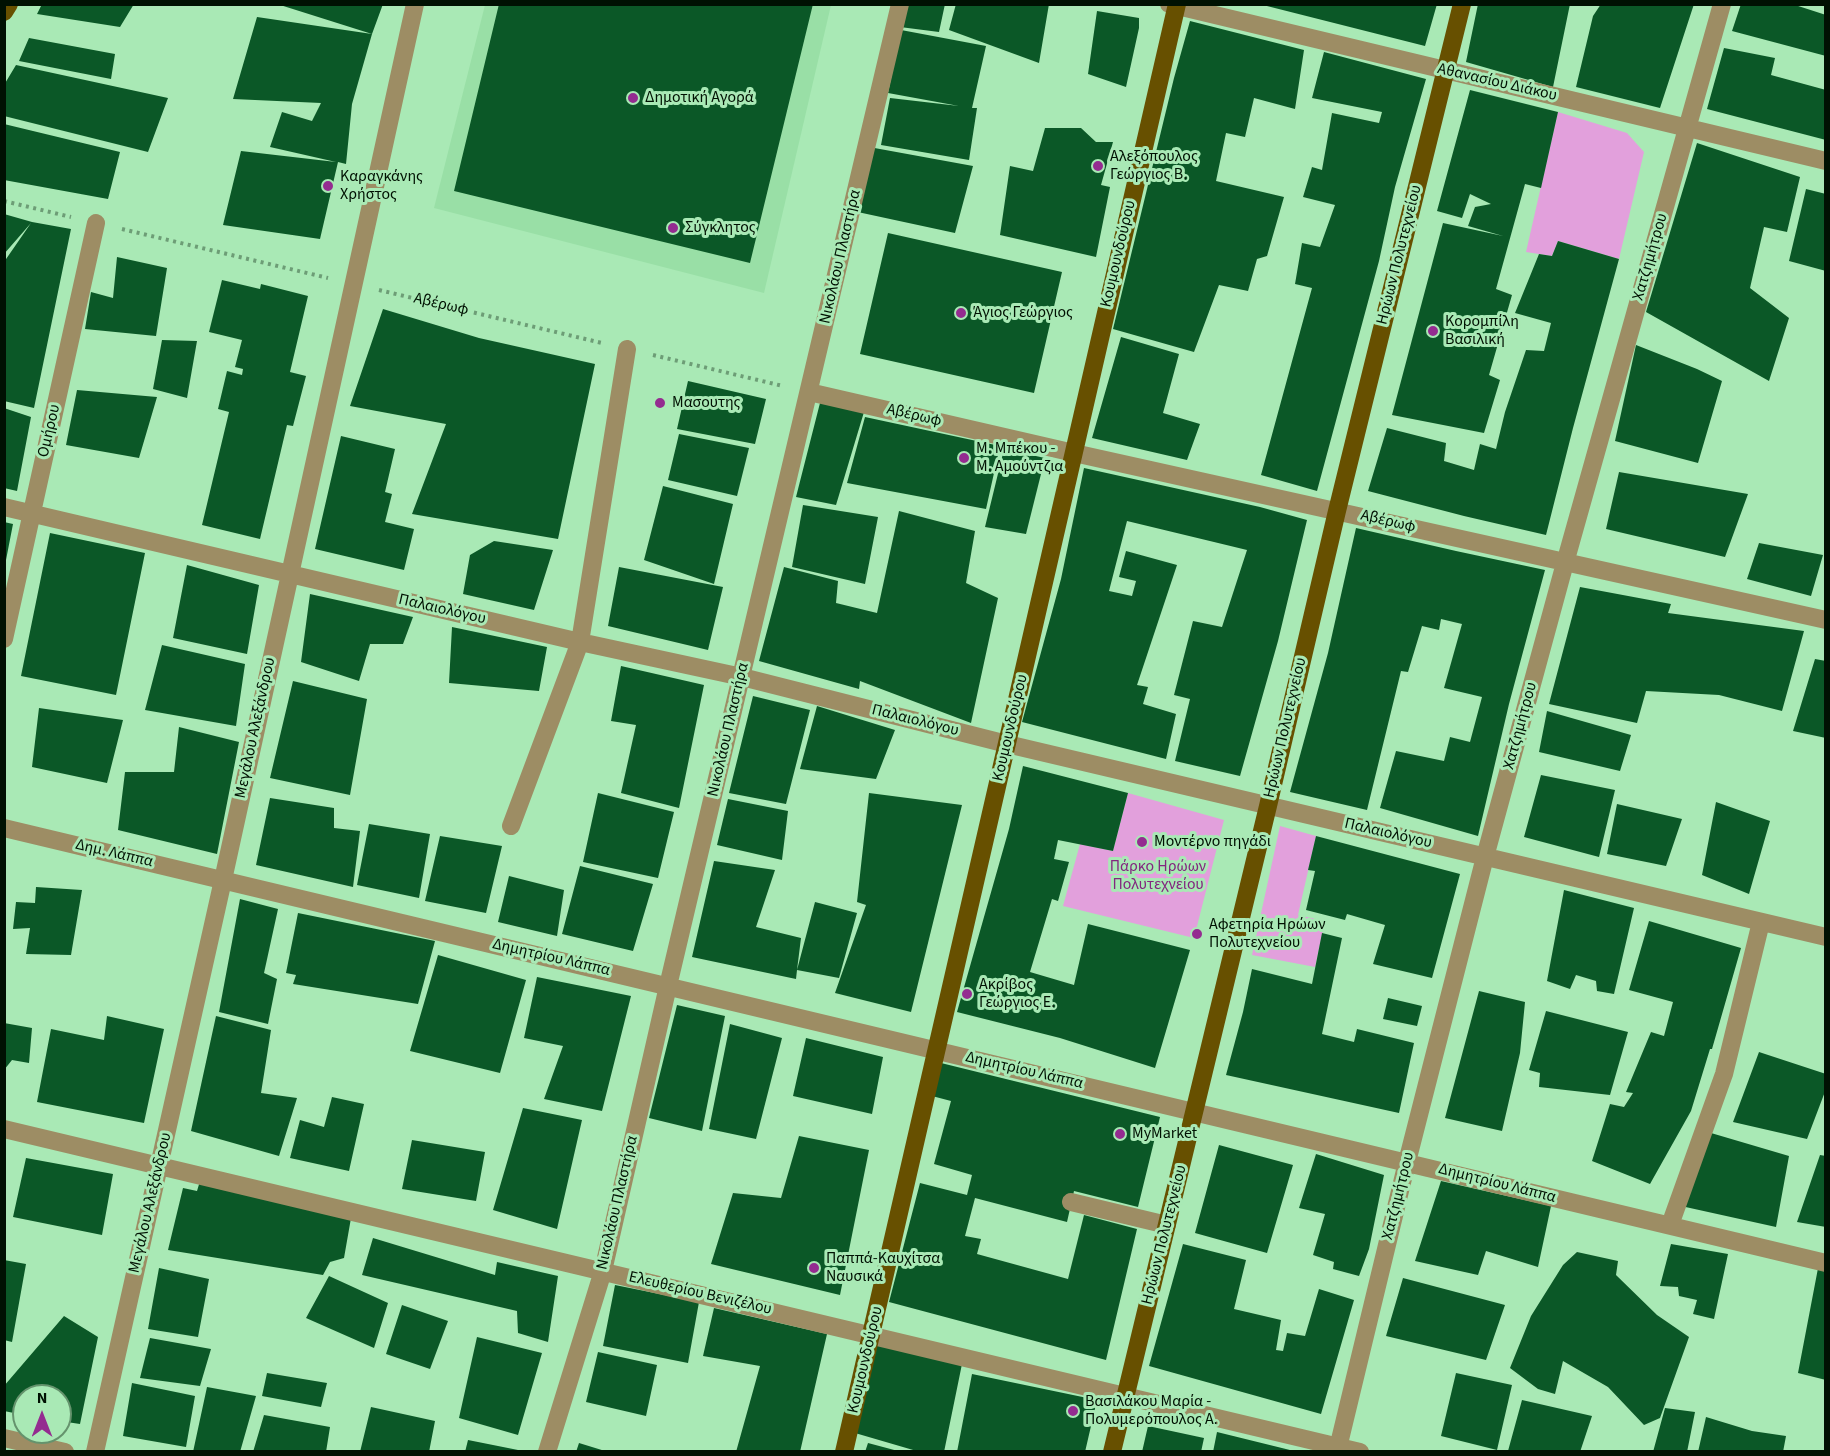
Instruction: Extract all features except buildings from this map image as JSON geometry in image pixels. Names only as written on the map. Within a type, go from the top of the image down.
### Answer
[{"type":"main road","points":[[4,12],[9,4]]},
{"type":"main road","name":"Ηρώων Πολυτεχνείου","points":[[1112,1452],[1337,511],[1462,4]]},
{"type":"main road","name":"Κουμουνδούρου","points":[[844,1452],[1074,453],[1174,5]]},
{"type":"street","name":"Μεγάλου Αλεξάνδρου","points":[[95,1452],[415,4]]},
{"type":"street","name":"Νικολάου Πλαστήρα","points":[[547,1452],[603,1271],[900,4]]},
{"type":"street","name":"Χατζημήτρου","points":[[1337,1449],[1485,857],[1722,4]]},
{"type":"street","name":"Αθανασίου Διάκου","points":[[1174,5],[1826,161]]},
{"type":"street","name":"Ομήρου","points":[[4,639],[96,223]]},
{"type":"street","points":[[511,826],[580,642],[627,349]]},
{"type":"street","name":"Αβέρωφ","points":[[809,392],[1826,620]]},
{"type":"street","name":"Παλαιολόγου","points":[[4,507],[580,642],[742,677],[1007,744],[1826,937]]},
{"type":"street","name":"Δημ. Λάππα","points":[[4,828],[223,880]]},
{"type":"street","name":"Δημητρίου Λάππα","points":[[223,880],[1826,1263]]},
{"type":"street","points":[[1670,1226],[1724,1074],[1761,922]]},
{"type":"street","name":"Ελευθερίου Βενιζέλου","points":[[4,1129],[1126,1395],[1337,1449],[1360,1452]]},
{"type":"street","points":[[1071,1202],[1167,1225]]},
{"type":"street","points":[[4,1438],[65,1452]]},
{"type":"path","name":"Αβέρωφ","points":[[4,201],[809,392]]},
{"type":"shaded area","name":"Δημοτική Αγορά","points":[[485,5],[831,5],[764,293],[434,208]]},
{"type":"green space","points":[[1558,112],[1627,133],[1644,152],[1619,259],[1558,241],[1552,256],[1526,252]]},
{"type":"green space","name":"Πάρκο Ηρώων Πολυτεχνείου","points":[[1128,793],[1224,820],[1194,938],[1063,906],[1080,844],[1113,851]]},
{"type":"green space","points":[[1280,826],[1316,836],[1298,915],[1325,921],[1315,967],[1252,955]]},
{"type":"place","name":"Δημοτική Αγορά","points":[[633,98]]},
{"type":"place","name":"Αλεξόπουλος Γεώργιος Β.","points":[[1098,166]]},
{"type":"place","name":"Καραγκάνης Χρήστος","points":[[328,186]]},
{"type":"place","name":"Σύγκλητος","points":[[673,228]]},
{"type":"place","name":"Άγιος Γεώργιος","points":[[961,313]]},
{"type":"place","name":"Κορομπίλη Βασιλική","points":[[1433,331]]},
{"type":"place","name":"Μασουτης","points":[[660,403]]},
{"type":"place","name":"Μ. Μπέκου - Μ. Αμούντζια","points":[[964,458]]},
{"type":"place","name":"Μοντέρνο πηγάδι","points":[[1142,842]]},
{"type":"place","name":"Αφετηρία Ηρώων Πολυτεχνείου","points":[[1197,934]]},
{"type":"place","name":"Ακρίβος Γεώργιος Ε.","points":[[967,994]]},
{"type":"place","name":"MyMarket","points":[[1120,1134]]},
{"type":"place","name":"Παππά-Καυχίτσα Ναυσικά","points":[[814,1268]]},
{"type":"place","name":"Βασιλάκου Μαρία - Πολυμερόπουλος Α.","points":[[1073,1411]]}]
